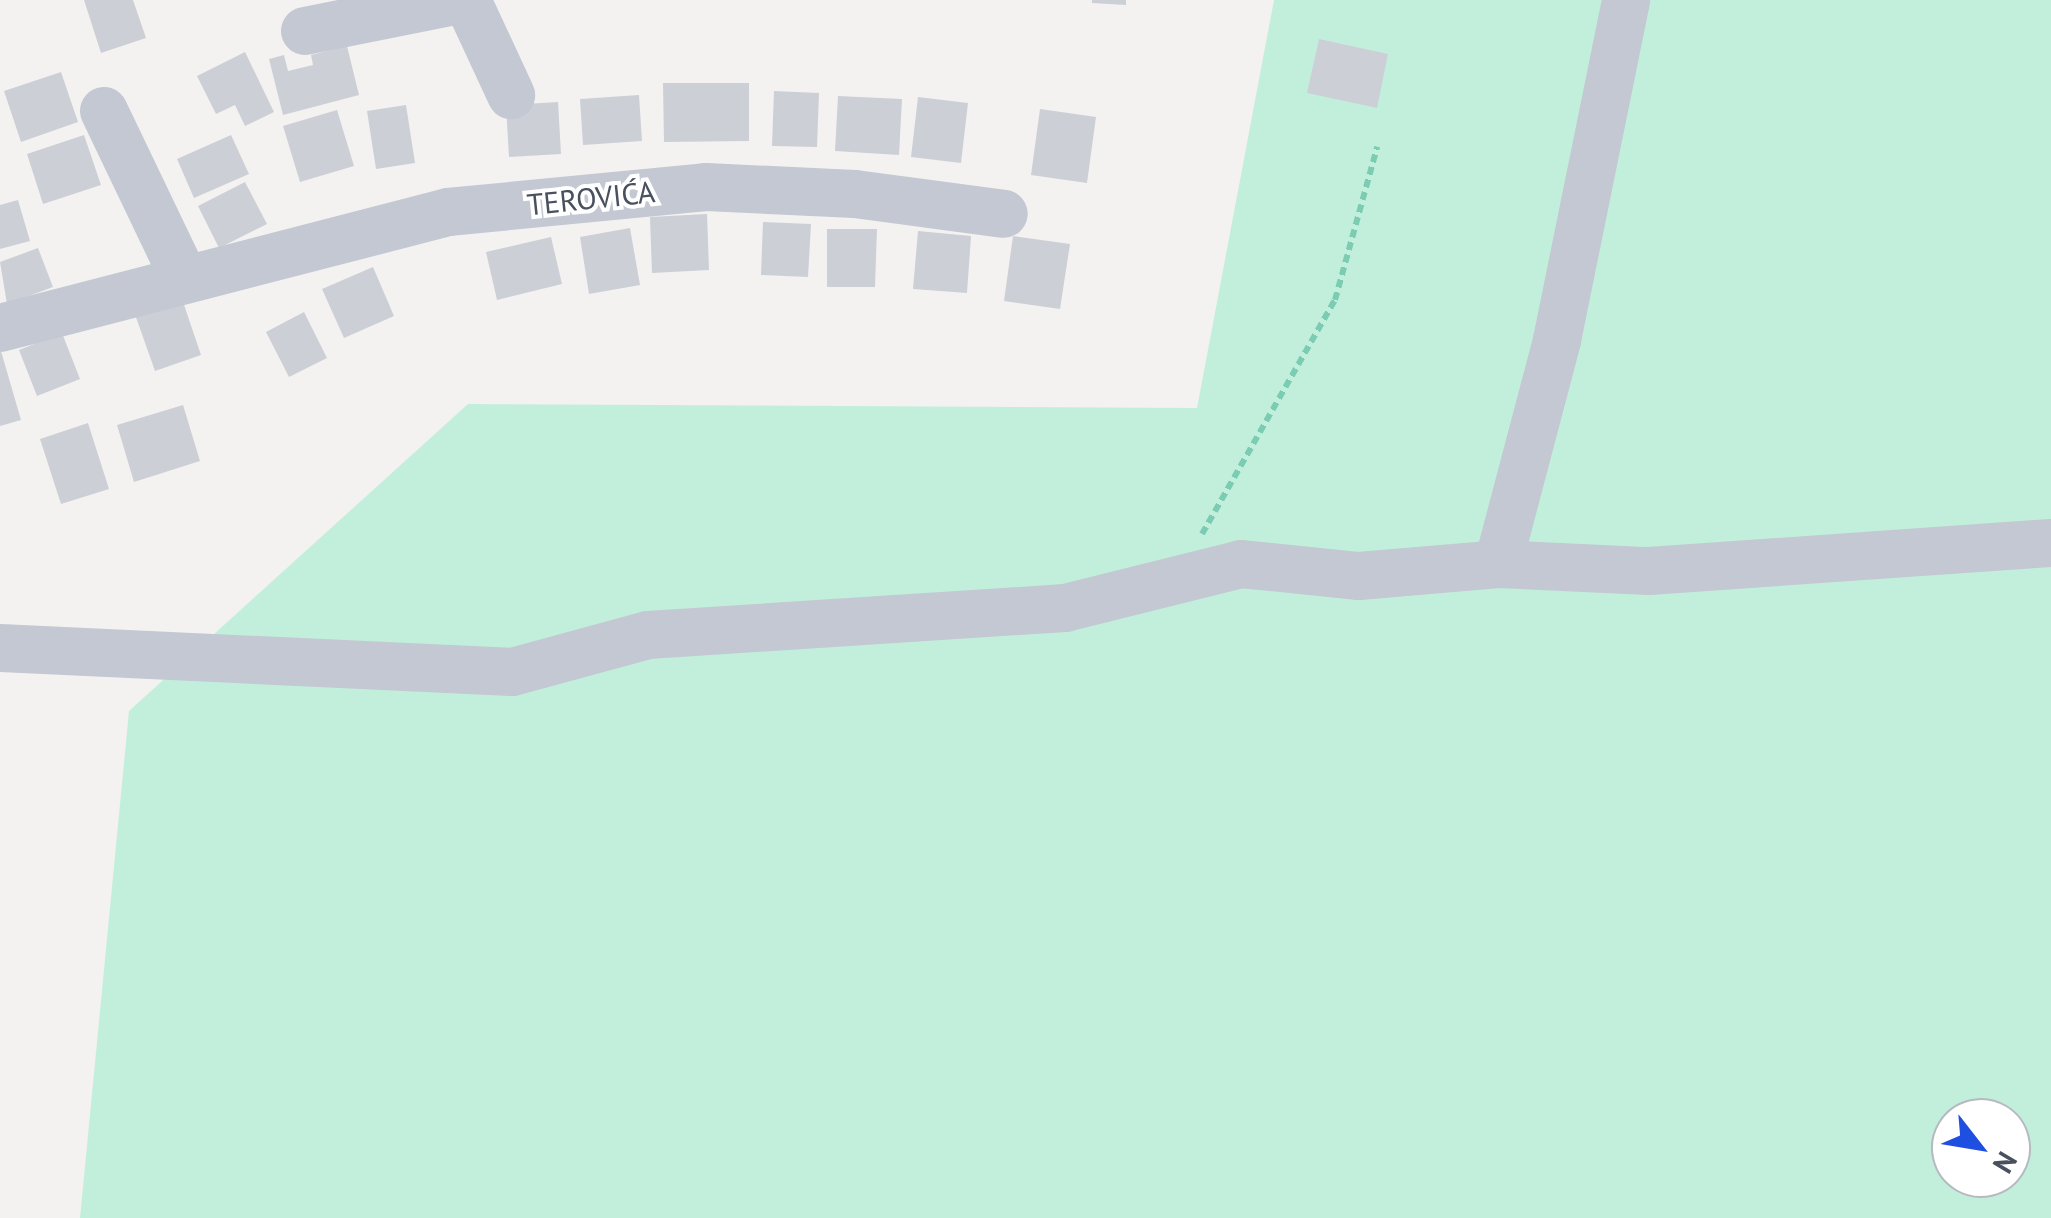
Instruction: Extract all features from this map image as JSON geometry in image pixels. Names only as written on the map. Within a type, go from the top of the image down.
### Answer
[{"type":"street","points":[[305,31],[460,0]]},
{"type":"street","points":[[468,0],[511,95]]},
{"type":"street","points":[[1498,564],[1557,340],[1626,0]]},
{"type":"street","points":[[104,111],[184,278]]},
{"type":"street","name":"TEROVIĆA","points":[[0,328],[448,212],[706,186],[855,194],[1004,214]]},
{"type":"street","points":[[0,648],[109,649],[512,672],[648,635],[1065,608],[1241,564],[1359,576],[1498,564],[1649,571],[2051,543]]},
{"type":"path","points":[[1174,580],[1276,413],[1335,300],[1378,146]]},
{"type":"green space","points":[[1274,0],[2051,0],[2051,1218],[80,1218],[129,711],[468,404],[1197,408]]},
{"type":"building","points":[[84,0],[133,0],[146,38],[101,53]]},
{"type":"building","points":[[1126,0],[1126,5],[1092,3]]},
{"type":"building","points":[[1319,39],[1388,54],[1377,108],[1307,93]]},
{"type":"building","points":[[347,46],[359,95],[283,115],[269,59],[284,55],[288,71],[313,65],[311,55]]},
{"type":"building","points":[[245,52],[274,112],[245,126],[235,105],[216,114],[197,76]]},
{"type":"building","points":[[61,72],[78,122],[21,142],[4,91]]},
{"type":"building","points":[[663,83],[749,83],[749,141],[664,142]]},
{"type":"building","points":[[774,91],[819,93],[817,147],[772,146]]},
{"type":"building","points":[[639,95],[642,141],[583,145],[580,99]]},
{"type":"building","points":[[838,96],[902,99],[899,155],[835,151]]},
{"type":"building","points":[[918,97],[968,103],[961,163],[911,157]]},
{"type":"building","points":[[558,102],[561,154],[509,157],[506,105]]},
{"type":"building","points":[[406,105],[415,163],[376,169],[367,111]]},
{"type":"building","points":[[1040,109],[1096,117],[1087,183],[1031,175]]},
{"type":"building","points":[[337,110],[354,166],[300,182],[283,126]]},
{"type":"building","points":[[84,135],[101,185],[43,204],[27,154]]},
{"type":"building","points":[[231,135],[249,174],[194,198],[177,159]]},
{"type":"building","points":[[245,182],[267,224],[219,248],[198,206]]},
{"type":"building","points":[[18,200],[30,241],[0,249],[0,205]]},
{"type":"building","points":[[707,214],[709,270],[652,273],[650,217]]},
{"type":"building","points":[[763,222],[811,224],[808,277],[761,275]]},
{"type":"building","points":[[630,228],[640,285],[589,294],[580,237]]},
{"type":"building","points":[[827,229],[877,229],[875,287],[827,287]]},
{"type":"building","points":[[918,231],[971,236],[967,293],[913,289]]},
{"type":"building","points":[[1013,236],[1070,244],[1060,309],[1004,301]]},
{"type":"building","points":[[551,237],[562,284],[497,300],[486,252]]},
{"type":"building","points":[[38,248],[53,287],[7,304],[0,262]]},
{"type":"building","points":[[373,267],[394,316],[344,338],[322,289]]},
{"type":"building","points":[[179,290],[201,355],[155,371],[132,306]]},
{"type":"building","points":[[304,312],[327,358],[289,377],[266,332]]},
{"type":"building","points":[[62,333],[80,379],[37,396],[19,350]]},
{"type":"building","points":[[0,352],[21,420],[0,426]]},
{"type":"building","points":[[183,405],[200,461],[134,482],[117,425]]},
{"type":"building","points":[[88,423],[109,489],[61,504],[40,439]]}]
